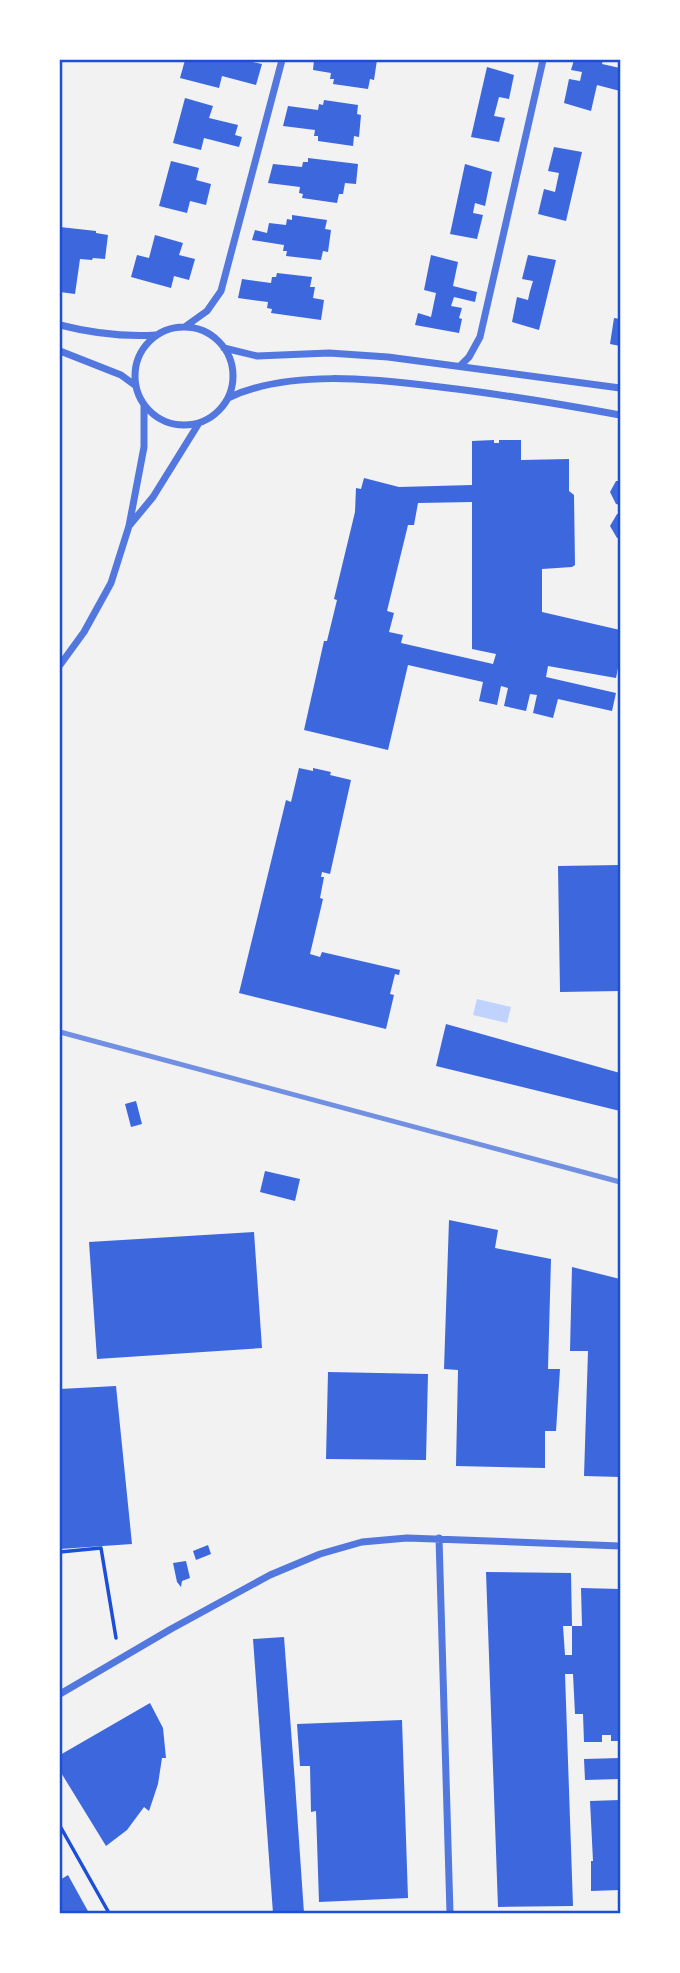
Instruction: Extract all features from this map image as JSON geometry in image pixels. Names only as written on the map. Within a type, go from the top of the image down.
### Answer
[{"type":"street","points":[[185,327],[207,311],[221,291],[282,60]]},
{"type":"street","points":[[460,366],[469,357],[480,337],[543,60]]},
{"type":"street","points":[[60,325],[120,335],[157,335],[185,327],[207,333],[224,348],[233,377],[228,398],[211,417],[189,425],[169,423],[151,412],[144,404],[136,386],[137,363],[141,352],[157,335]]},
{"type":"street","points":[[224,348],[257,356],[329,353],[388,357],[621,388]]},
{"type":"street","points":[[60,351],[121,375],[136,386]]},
{"type":"street","points":[[228,398],[259,387],[290,382],[331,378],[382,380],[503,395],[621,415]]},
{"type":"street","points":[[60,666],[84,632],[111,583],[128,526],[144,447],[144,404]]},
{"type":"street","points":[[128,526],[153,497],[199,422]]},
{"type":"street","points":[[60,1694],[270,1575],[320,1554],[362,1542],[439,1538],[621,1546]]},
{"type":"street","points":[[439,1538],[450,1913]]},
{"type":"path","points":[[60,1552],[101,1548],[116,1638]]},
{"type":"path","points":[[60,1826],[109,1913]]},
{"type":"water","points":[[477,999],[511,1007],[507,1023],[473,1015]]},
{"type":"building","points":[[185,60],[244,60],[262,64],[256,85],[222,76],[219,88],[180,78]]},
{"type":"building","points":[[314,60],[377,60],[374,80],[370,79],[368,89],[333,84],[331,73],[313,70]]},
{"type":"building","points":[[574,60],[603,60],[602,64],[620,68],[620,91],[597,85],[591,111],[564,103],[569,79],[580,81],[582,72],[571,70]]},
{"type":"building","points":[[487,67],[514,75],[509,99],[499,97],[494,116],[505,118],[499,142],[471,137]]},
{"type":"building","points":[[185,98],[213,106],[209,118],[238,125],[235,135],[242,137],[239,147],[204,138],[201,150],[173,143]]},
{"type":"building","points":[[324,100],[358,105],[357,114],[361,115],[359,137],[354,136],[353,146],[318,141],[318,136],[314,136],[315,130],[283,126],[288,106],[318,110],[319,104],[323,105]]},
{"type":"building","points":[[554,147],[582,152],[566,221],[538,214],[544,189],[555,192],[559,173],[548,171]]},
{"type":"building","points":[[308,158],[358,164],[356,184],[345,183],[343,194],[339,194],[337,203],[302,198],[300,187],[268,183],[273,164],[302,167],[303,162],[308,162]]},
{"type":"building","points":[[171,161],[199,168],[196,180],[211,184],[206,205],[190,201],[187,213],[159,206]]},
{"type":"building","points":[[465,164],[492,172],[485,206],[475,203],[473,213],[483,215],[477,239],[450,234]]},
{"type":"building","points":[[292,215],[327,220],[325,229],[331,230],[328,252],[323,251],[321,260],[286,256],[284,245],[252,240],[255,230],[267,233],[269,223],[286,225],[287,219],[292,220]]},
{"type":"building","points":[[60,227],[108,235],[105,259],[80,259],[75,294],[60,292]]},
{"type":"building","points":[[155,235],[183,243],[179,255],[195,259],[189,280],[174,276],[171,288],[131,277],[137,255],[149,258]]},
{"type":"building","points":[[431,255],[458,262],[453,286],[477,292],[475,302],[454,297],[451,306],[462,308],[459,333],[415,325],[418,313],[431,317],[436,293],[424,290]]},
{"type":"building","points":[[528,255],[556,260],[539,330],[512,322],[517,297],[528,300],[533,281],[522,279]]},
{"type":"building","points":[[277,273],[312,277],[310,287],[315,287],[313,298],[324,300],[321,320],[271,313],[272,309],[267,308],[268,302],[238,298],[242,279],[271,283],[272,277],[276,277]]},
{"type":"building","points":[[614,318],[620,319],[620,346],[610,344]]},
{"type":"building","points":[[494,440],[494,443],[499,443],[499,440],[521,440],[521,460],[569,459],[569,491],[574,495],[575,565],[542,569],[542,612],[620,630],[620,658],[616,678],[548,666],[546,677],[616,693],[612,711],[558,699],[553,718],[533,713],[537,695],[530,694],[526,711],[504,706],[508,688],[501,686],[497,705],[479,701],[483,682],[408,665],[388,750],[304,730],[324,641],[327,641],[337,600],[334,599],[355,512],[356,488],[361,489],[364,478],[399,487],[472,485],[472,441]],"holes":[[[472,502],[472,649],[496,654],[493,664],[401,643],[403,635],[389,632],[394,613],[387,611],[408,525],[414,525],[418,503]]]},
{"type":"building","points":[[616,481],[620,481],[620,505],[616,504],[610,492]]},
{"type":"building","points":[[617,514],[620,514],[620,538],[617,538],[610,526]]},
{"type":"building","points":[[299,768],[331,772],[330,775],[351,780],[330,874],[322,872],[321,877],[324,877],[320,898],[323,899],[310,954],[320,957],[322,952],[400,970],[399,975],[395,974],[390,994],[394,995],[386,1029],[239,993],[286,800],[291,802]]},
{"type":"building","points":[[620,865],[620,991],[560,992],[558,866]]},
{"type":"building","points":[[446,1024],[620,1073],[620,1111],[436,1066]]},
{"type":"building","points":[[136,1101],[142,1124],[131,1127],[125,1104]]},
{"type":"building","points":[[265,1171],[300,1179],[295,1201],[260,1192]]},
{"type":"building","points":[[449,1220],[498,1230],[495,1248],[551,1259],[548,1369],[560,1369],[556,1431],[545,1431],[545,1468],[456,1466],[458,1370],[444,1369]]},
{"type":"building","points":[[254,1232],[262,1348],[97,1359],[89,1242]]},
{"type":"building","points":[[572,1267],[620,1279],[620,1477],[584,1476],[588,1351],[570,1351]]},
{"type":"building","points":[[328,1372],[428,1374],[426,1460],[326,1459]]},
{"type":"building","points":[[116,1386],[132,1544],[60,1549],[60,1389]]},
{"type":"building","points":[[208,1545],[211,1554],[196,1560],[193,1551]]},
{"type":"building","points":[[186,1561],[190,1578],[182,1581],[181,1587],[177,1582],[173,1563]]},
{"type":"building","points":[[486,1572],[571,1573],[572,1626],[582,1626],[581,1588],[620,1589],[620,1741],[611,1741],[611,1735],[602,1735],[602,1742],[584,1742],[583,1714],[575,1714],[573,1674],[565,1674],[573,1906],[498,1907]],"holes":[[[563,1626],[572,1626],[572,1655],[565,1655]]]},
{"type":"building","points":[[284,1637],[304,1913],[273,1913],[253,1639]]},
{"type":"building","points":[[150,1703],[163,1728],[166,1758],[162,1758],[158,1784],[149,1811],[144,1807],[127,1830],[106,1846],[60,1771],[60,1755]]},
{"type":"building","points":[[402,1720],[408,1898],[319,1902],[316,1811],[311,1812],[310,1766],[300,1766],[297,1724]]},
{"type":"building","points":[[620,1758],[620,1779],[585,1780],[584,1759]]},
{"type":"building","points":[[620,1800],[620,1890],[591,1891],[593,1861],[590,1801]]},
{"type":"building","points":[[68,1875],[89,1913],[60,1913],[60,1880]]},
{"type":"railway","points":[[60,1032],[620,1182]]}]
